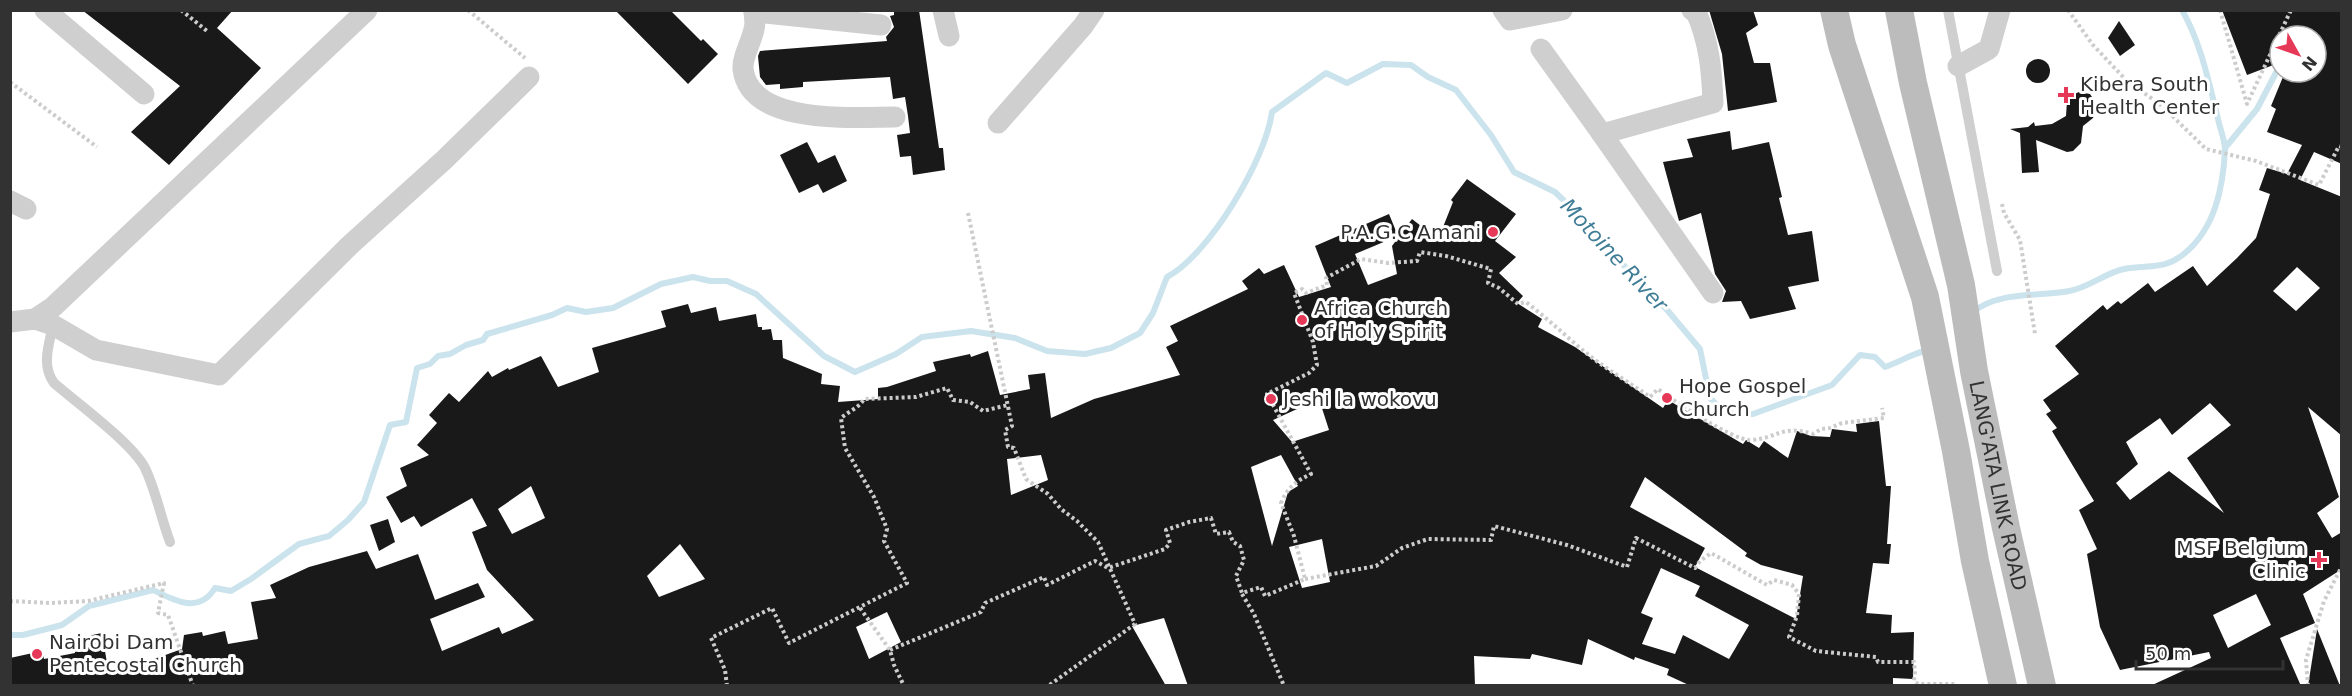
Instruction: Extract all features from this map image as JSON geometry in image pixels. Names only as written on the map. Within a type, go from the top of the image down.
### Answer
[{"type":"main road","name":"LANG'ATA LINK ROAD","points":[[1834,10],[1842,45],[1925,297],[1956,451],[1975,561],[2003,686]]},
{"type":"main road","name":"LANG'ATA LINK ROAD","points":[[1899,10],[1913,83],[1961,285],[1974,371],[2006,528],[2042,686]]},
{"type":"street","points":[[45,10],[144,94]]},
{"type":"street","points":[[44,322],[53,306],[367,10]]},
{"type":"street","points":[[944,10],[949,36]]},
{"type":"street","points":[[998,123],[1083,26],[1094,10]]},
{"type":"street","points":[[1503,10],[1510,20],[1562,10]]},
{"type":"street","points":[[1602,134],[1713,103],[1709,48],[1699,18],[1692,10]]},
{"type":"street","points":[[1958,66],[1989,50],[2000,10]]},
{"type":"street","points":[[880,25],[754,11],[755,26],[743,68],[749,87],[768,105],[791,112],[846,117],[895,117]]},
{"type":"street","points":[[1541,49],[1713,293]]},
{"type":"street","points":[[10,322],[44,322],[96,350],[219,375],[350,245],[444,160],[530,71]]},
{"type":"lane","points":[[1948,10],[1997,271]]},
{"type":"lane","points":[[44,322],[46,367],[49,376],[140,460],[151,484],[170,542]]},
{"type":"path","points":[[181,10],[207,31]]},
{"type":"path","points":[[468,10],[530,71]]},
{"type":"path","points":[[2068,10],[2092,45],[2126,80],[2161,105],[2206,148],[2256,161],[2319,185],[2339,146],[2342,147]]},
{"type":"path","points":[[2220,10],[2247,104],[2291,10]]},
{"type":"path","points":[[10,82],[97,147]]},
{"type":"path","points":[[2001,202],[2004,213],[2020,240],[2035,334]]},
{"type":"path","points":[[968,213],[1012,426],[1005,430],[1008,447],[1014,448],[1026,479],[1048,494],[1060,509],[1098,542],[1135,624],[1048,686]]},
{"type":"path","points":[[1305,579],[1294,536],[1281,503],[1286,492],[1293,485],[1311,474],[1267,394],[1309,373],[1317,365],[1312,342],[1294,293],[1302,289],[1306,293],[1327,285],[1326,278],[1361,260],[1388,263],[1417,261],[1420,252],[1446,256],[1491,269],[1488,283],[1499,288],[1518,304],[1526,302],[1556,325],[1581,350],[1650,397],[1658,389],[1713,426],[1725,429],[1741,439],[1759,438],[1790,430],[1813,434],[1821,429],[1842,423],[1884,418],[1882,408]]},
{"type":"path","points":[[727,686],[725,670],[711,638],[771,608],[789,643],[907,583],[884,541],[887,529],[874,497],[845,447],[841,418],[848,411],[860,405],[864,399],[916,397],[947,388],[953,400],[970,402],[983,411],[1008,405]]},
{"type":"path","points":[[890,650],[981,612],[985,603],[1044,577],[1047,585],[1095,561],[1108,567],[1165,549],[1170,543],[1166,530],[1189,522],[1211,518],[1216,534],[1229,532],[1233,542],[1240,546],[1244,561],[1236,576],[1284,686]]},
{"type":"path","points":[[1242,593],[1262,587],[1265,597],[1305,579],[1376,566],[1402,548],[1428,539],[1491,540],[1494,526],[1567,545],[1627,567],[1636,538],[1695,568],[1712,552],[1767,585],[1774,580],[1792,585],[1799,594],[1797,616],[1789,637],[1816,651],[1876,657],[1878,662],[1914,662],[1916,672],[1914,681],[1918,684],[1955,684]]},
{"type":"path","points":[[2308,686],[2306,660],[2324,601],[2342,566]]},
{"type":"path","points":[[10,601],[50,603],[88,601],[165,583],[158,613],[168,615],[194,686]]},
{"type":"path","points":[[860,608],[890,650],[904,686]]},
{"type":"building","points":[[82,10],[233,10],[217,28],[261,68],[169,165],[131,132],[180,86]]},
{"type":"building","points":[[615,10],[670,10],[701,41],[703,39],[718,54],[688,84]]},
{"type":"building","points":[[894,10],[919,10],[939,148],[943,148],[945,170],[913,175],[911,156],[900,157],[897,135],[910,133],[908,116],[905,97],[893,99],[890,77],[803,82],[803,87],[780,89],[780,84],[766,85],[760,77],[758,56],[760,51],[887,41],[886,37],[894,27],[890,16],[894,15]]},
{"type":"building","points":[[1709,10],[1753,10],[1758,25],[1746,33],[1754,63],[1770,63],[1777,102],[1728,111],[1722,54]]},
{"type":"building","points":[[2222,10],[2342,10],[2342,164],[2314,152],[2300,180],[2342,197],[2342,436],[2308,407],[2339,497],[2317,513],[2332,538],[2342,532],[2342,569],[2303,594],[2315,623],[2280,638],[2301,686],[2150,686],[2211,658],[2209,652],[2120,670],[2100,627],[2087,554],[2097,549],[2079,510],[2094,501],[2052,431],[2057,428],[2046,414],[2051,411],[2043,400],[2079,374],[2055,346],[2103,305],[2107,310],[2118,301],[2121,304],[2148,283],[2155,292],[2193,266],[2207,286],[2256,238],[2270,194],[2259,190],[2267,168],[2287,174],[2302,145],[2267,132],[2276,109],[2271,106],[2280,84],[2328,84],[2328,24],[2268,24],[2268,67],[2247,75]],"holes":[[[2297,267],[2320,288],[2296,311],[2273,291]],[[2210,403],[2231,425],[2187,458],[2224,513],[2169,471],[2130,500],[2116,483],[2138,464],[2126,442],[2160,418],[2172,435]],[[2256,594],[2271,625],[2228,648],[2213,615]]]},
{"type":"building","points":[[2119,21],[2135,45],[2120,56],[2108,38]]},
{"type":"building","points":[[2038,59],[2047,62],[2050,71],[2047,80],[2038,83],[2029,80],[2026,71],[2029,62]]},
{"type":"building","points":[[2079,92],[2090,94],[2097,108],[2093,118],[2083,126],[2081,143],[2073,151],[2067,152],[2036,140],[2039,172],[2022,173],[2020,133],[2010,129],[2028,127],[2034,122],[2035,126],[2052,124],[2066,116],[2067,101],[2070,96]]},
{"type":"building","points":[[1730,131],[1732,150],[1769,142],[1788,235],[1812,231],[1819,281],[1788,287],[1796,309],[1750,319],[1741,301],[1722,302],[1726,291],[1715,274],[1701,213],[1679,221],[1663,162],[1693,157],[1687,139]]},
{"type":"building","points":[[807,142],[818,163],[835,155],[847,181],[823,193],[818,184],[799,193],[780,155]]},
{"type":"building","points":[[1467,179],[1516,214],[1495,241],[1516,257],[1499,273],[1523,296],[1517,303],[1542,319],[1538,327],[1575,347],[1663,408],[1668,400],[1743,444],[1746,440],[1759,448],[1764,441],[1788,458],[1797,431],[1811,436],[1830,437],[1832,429],[1857,432],[1856,424],[1879,421],[1886,486],[1891,486],[1887,544],[1891,544],[1889,564],[1873,563],[1866,613],[1892,615],[1891,633],[1914,632],[1913,679],[1893,678],[1893,686],[1691,686],[1667,675],[1669,669],[1635,657],[1634,660],[1588,639],[1582,665],[1532,654],[1530,659],[1474,656],[1475,686],[1188,686],[1164,618],[1132,626],[1166,686],[10,686],[10,658],[42,651],[44,659],[75,653],[73,639],[102,633],[108,669],[143,663],[182,649],[184,635],[202,632],[203,636],[225,631],[228,644],[258,639],[251,602],[276,598],[270,585],[309,567],[367,551],[376,569],[418,554],[435,600],[478,583],[485,597],[430,619],[442,651],[499,627],[502,634],[534,620],[487,570],[472,532],[487,526],[472,498],[421,527],[414,516],[401,523],[386,497],[407,486],[400,468],[429,455],[417,445],[437,423],[429,415],[449,393],[459,402],[488,371],[492,377],[508,368],[509,370],[541,356],[558,387],[599,372],[592,348],[666,327],[661,311],[688,304],[691,313],[716,307],[719,321],[756,314],[758,327],[762,327],[762,330],[771,329],[773,340],[782,340],[783,358],[822,374],[821,384],[840,386],[838,402],[878,399],[878,388],[936,371],[933,362],[970,354],[971,357],[988,351],[1000,395],[1030,389],[1028,375],[1045,373],[1051,418],[1094,399],[1180,375],[1166,347],[1178,341],[1170,326],[1248,289],[1242,281],[1259,268],[1264,274],[1284,265],[1299,297],[1331,287],[1315,246],[1389,214],[1398,236],[1355,254],[1368,285],[1397,274],[1392,246],[1412,219],[1421,226],[1441,232],[1453,202],[1451,200]],"holes":[[[1319,399],[1329,430],[1292,442],[1273,420]],[[1041,455],[1048,480],[1011,495],[1007,459]],[[1281,455],[1298,486],[1288,492],[1272,546],[1251,467]],[[1645,477],[1747,553],[1745,556],[1761,565],[1803,576],[1796,619],[1695,567],[1705,548],[1630,507]],[[531,486],[545,518],[512,534],[498,509]],[[1322,539],[1330,582],[1302,588],[1289,547]],[[680,544],[705,579],[659,597],[647,576]],[[1661,568],[1700,586],[1695,596],[1749,625],[1729,659],[1683,635],[1675,654],[1642,644],[1653,618],[1641,613]],[[887,612],[901,642],[869,659],[856,627]]]},
{"type":"building","points":[[388,519],[395,542],[379,551],[370,525]]},
{"type":"building","points":[[2317,629],[2340,686],[2308,686]]},
{"type":"waterway","name":"Motoine River","points":[[1973,312],[1983,305],[2006,298],[2069,291],[2124,269],[2163,265],[2185,253],[2204,232],[2216,206],[2222,179],[2225,146],[2204,63],[2182,10]]},
{"type":"waterway","name":"Motoine River","points":[[10,635],[23,635],[62,625],[89,606],[153,590],[186,603],[202,601],[215,588],[231,591],[299,544],[329,536],[364,502],[390,425],[406,422],[417,368],[430,364],[438,356],[450,354],[466,345],[483,340],[487,334],[552,315],[567,308],[586,312],[613,308],[661,284],[693,277],[710,281],[727,281],[756,294],[824,356],[855,372],[896,354],[922,337],[971,331],[1015,338],[1047,351],[1085,354],[1111,348],[1140,333],[1153,313],[1167,277],[1183,266],[1217,228],[1233,204],[1259,155],[1272,112],[1326,73],[1347,83],[1383,64],[1411,65],[1428,77],[1456,90],[1491,135],[1514,172],[1555,192],[1583,219],[1700,349],[1710,398],[1723,411],[1737,415],[1753,414],[1832,385],[1860,355],[1875,357],[1885,367],[1928,350]]},
{"type":"waterway","points":[[2225,148],[2257,109],[2270,84]]},
{"type":"place","name":"Kibera South Health Center","points":[[2066,95]]},
{"type":"place","name":"P.A.G.C Amani","points":[[1493,232]]},
{"type":"place","name":"Africa Church of Holy Spirit","points":[[1302,320]]},
{"type":"place","name":"Hope Gospel Church","points":[[1667,398]]},
{"type":"place","name":"Jeshi la wokovu","points":[[1271,399]]},
{"type":"place","name":"MSF Belgium Clinic","points":[[2319,560]]},
{"type":"place","name":"Nairobi Dam Pentecostal Church","points":[[37,654]]}]
